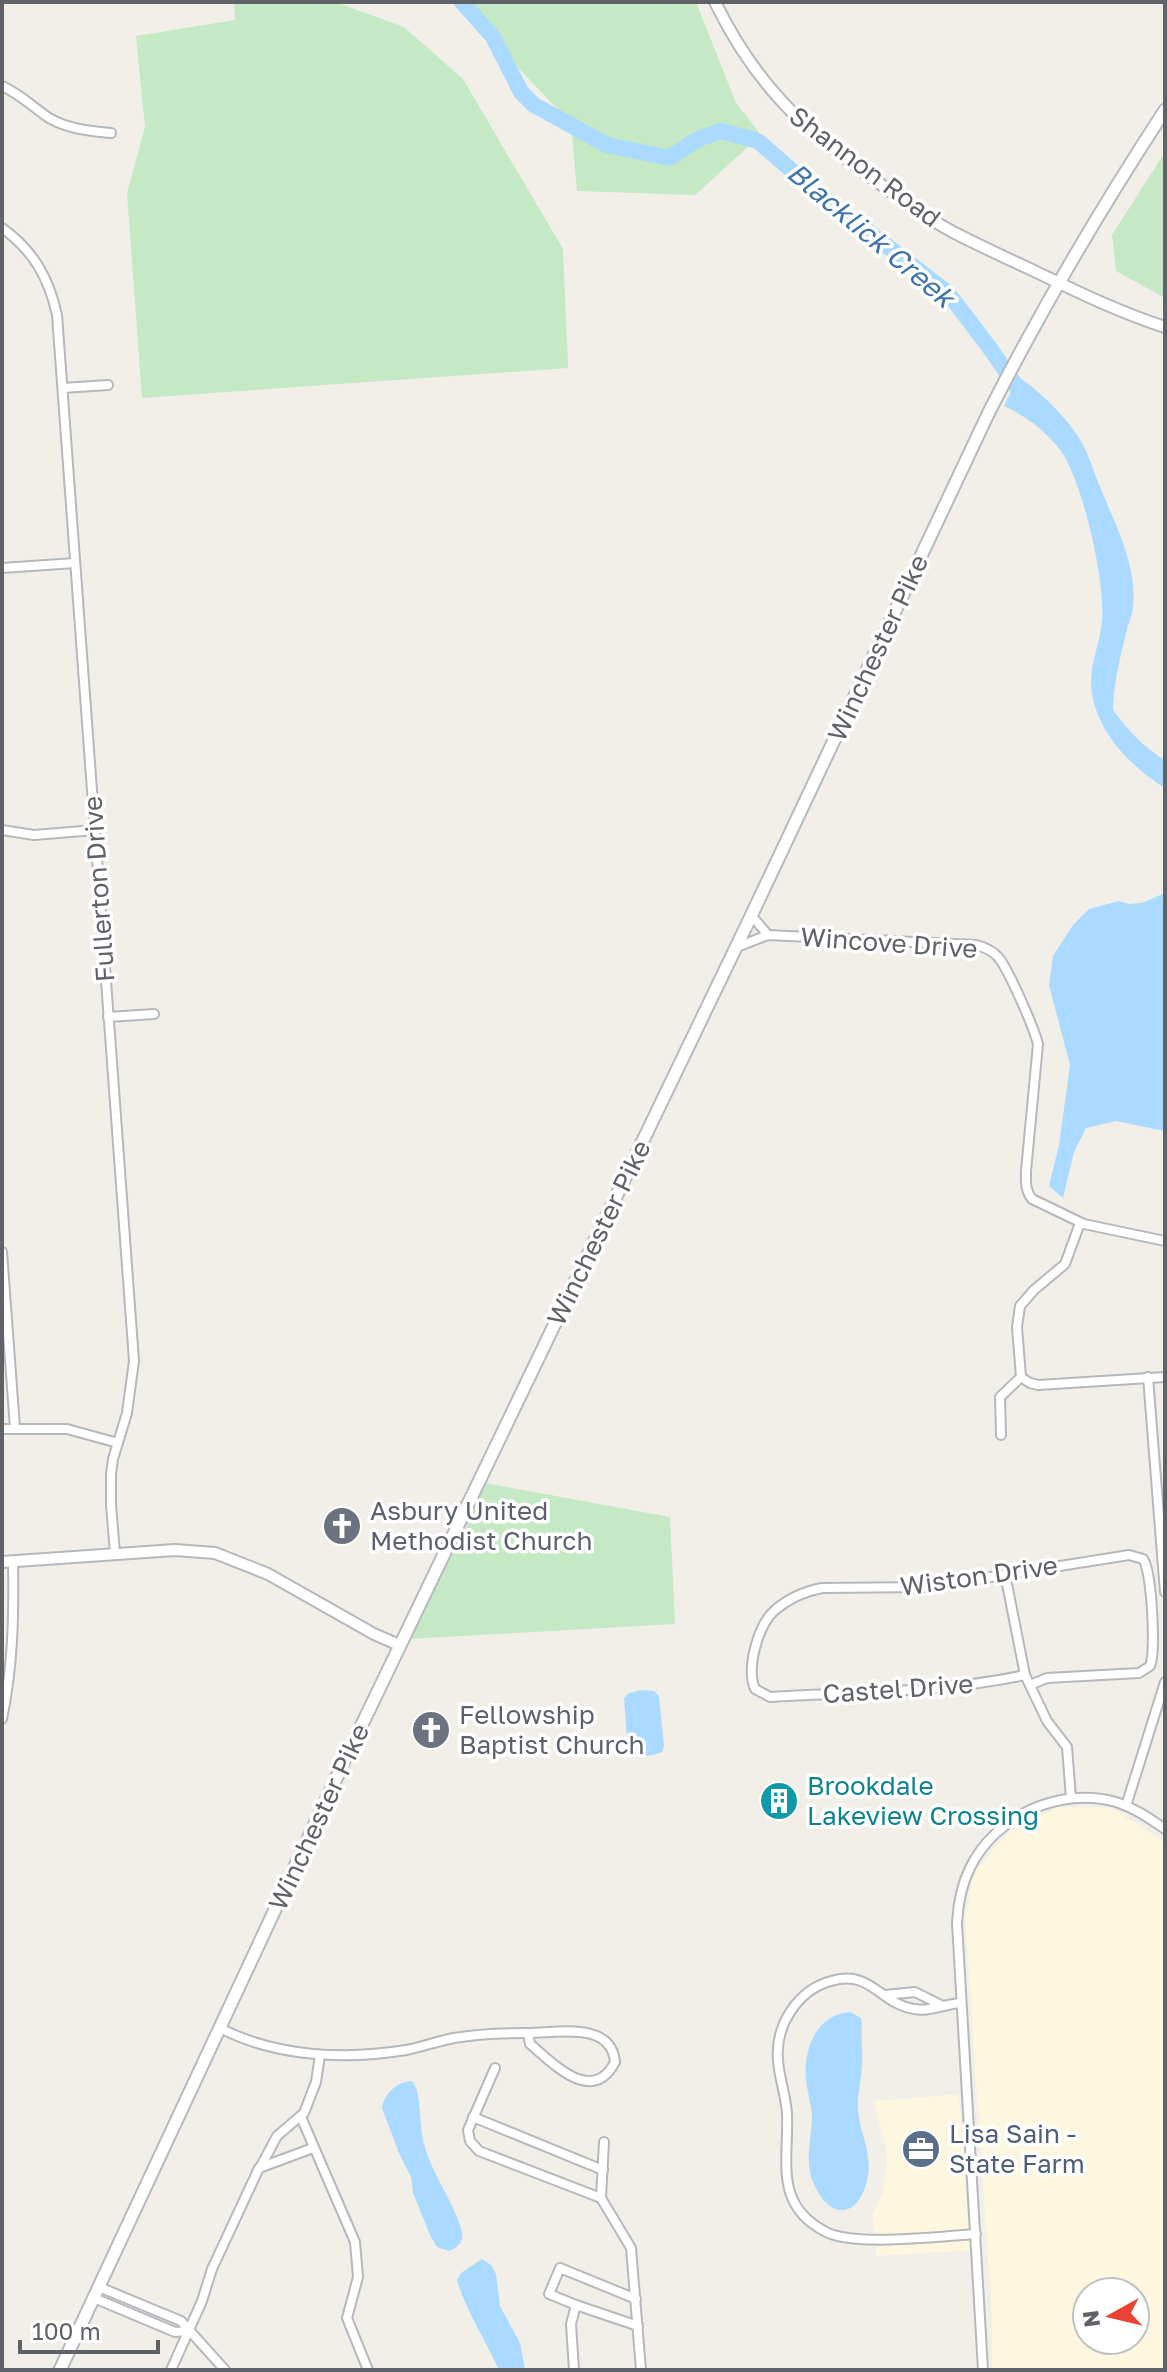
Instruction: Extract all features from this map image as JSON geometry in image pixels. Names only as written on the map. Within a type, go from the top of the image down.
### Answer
[{"type":"main road","name":"Winchester Pike","points":[[356,1737],[989,412],[1058,282],[1165,110]]},
{"type":"main road","name":"Winchester Pike","points":[[60,2370],[342,1766]]},
{"type":"street","name":"Shannon Road","points":[[715,2],[734,39],[770,91],[820,139],[863,172],[942,226],[1132,316],[1165,327]]},
{"type":"street","points":[[2,86],[52,119],[79,129],[111,133]]},
{"type":"street","name":"Fullerton Drive","points":[[2,228],[14,236],[36,261],[54,299],[57,315],[134,1361],[129,1403],[111,1474],[115,1553]]},
{"type":"street","points":[[63,388],[108,385]]},
{"type":"street","points":[[2,568],[75,563]]},
{"type":"street","points":[[2,830],[34,835],[95,830]]},
{"type":"street","name":"Wincove Drive","points":[[751,915],[768,935]]},
{"type":"street","name":"Wincove Drive","points":[[736,947],[768,935],[976,945],[988,949],[997,956],[1038,1044],[1026,1191],[1032,1199],[1080,1223],[1120,1234],[1165,1241]]},
{"type":"street","points":[[108,1017],[154,1014]]},
{"type":"street","points":[[1021,1377],[1017,1339],[1020,1306],[1065,1264],[1080,1223]]},
{"type":"street","points":[[2,1252],[15,1428]]},
{"type":"street","points":[[1021,1377],[1038,1385],[1165,1377]]},
{"type":"street","points":[[1001,1435],[1000,1397],[1021,1377]]},
{"type":"street","points":[[1148,1377],[1165,1592]]},
{"type":"street","points":[[2,1429],[67,1429],[118,1443]]},
{"type":"street","points":[[2,1719],[13,1639],[8,1562],[195,1550],[231,1558],[268,1574],[399,1645]]},
{"type":"street","name":"Wiston Drive","points":[[770,1697],[760,1693],[753,1682],[752,1664],[758,1639],[775,1611],[802,1594],[822,1588],[928,1587],[1134,1555],[1146,1563],[1154,1654],[1150,1666],[1139,1673],[1047,1678],[1030,1685]]},
{"type":"street","points":[[1005,1574],[1025,1675],[1047,1721],[1067,1747],[1071,1798]]},
{"type":"street","name":"Castel Drive","points":[[770,1697],[953,1686],[1025,1675]]},
{"type":"street","points":[[1126,1806],[1165,1682]]},
{"type":"street","name":"Winchester Pike","points":[[342,1766],[356,1737]]},
{"type":"street","points":[[983,2370],[958,1909],[969,1870],[983,1847],[998,1831],[1023,1813],[1071,1798],[1101,1799],[1126,1806],[1143,1813],[1165,1829]]},
{"type":"street","points":[[961,2003],[916,2009],[896,2003],[864,1980],[852,1978],[830,1981],[809,1991],[796,2004],[779,2037],[778,2058],[787,2120],[785,2171],[792,2198],[808,2219],[826,2232],[862,2240],[976,2234]]},
{"type":"street","points":[[885,1995],[915,1992],[941,2005]]},
{"type":"street","points":[[220,2028],[245,2040],[320,2055],[381,2053],[453,2038],[502,2033],[528,2033],[597,2034],[610,2045],[615,2062],[608,2074],[598,2080],[590,2082],[574,2078],[530,2044],[528,2033]]},
{"type":"street","points":[[171,2370],[212,2269],[259,2168],[277,2136],[301,2117],[312,2094],[320,2055]]},
{"type":"street","points":[[495,2068],[468,2130],[472,2144],[479,2151],[601,2198]]},
{"type":"street","points":[[301,2117],[355,2242],[358,2277],[347,2322],[368,2370]]},
{"type":"street","points":[[473,2117],[603,2170]]},
{"type":"street","points":[[604,2142],[601,2198],[631,2248],[641,2370]]},
{"type":"street","points":[[259,2168],[313,2148]]},
{"type":"street","points":[[636,2299],[560,2268],[549,2294],[638,2326]]},
{"type":"street","points":[[96,2292],[175,2332],[189,2331]]},
{"type":"street","points":[[574,2370],[571,2324],[576,2305]]},
{"type":"street","points":[[189,2331],[225,2370]]},
{"type":"shaded area","points":[[1059,1807],[1111,1808],[1165,1842],[1165,2370],[992,2370],[992,2316],[965,1917],[974,1874],[998,1843],[1016,1827]]},
{"type":"shaded area","points":[[959,2094],[971,2250],[876,2256],[873,2214],[882,2194],[887,2151],[873,2101]]},
{"type":"green space","points":[[234,2],[335,2],[404,27],[463,79],[563,249],[568,368],[142,398],[127,193],[145,127],[136,36],[235,20]]},
{"type":"green space","points":[[455,2],[696,2],[736,103],[761,135],[695,195],[577,191],[571,123]]},
{"type":"green space","points":[[1165,152],[1165,298],[1116,271],[1112,235]]},
{"type":"green space","points":[[485,1483],[670,1517],[675,1624],[410,1639]]},
{"type":"water","points":[[1018,377],[1052,404],[1079,438],[1122,540],[1131,573],[1133,607],[1118,667],[1113,710],[1136,738],[1165,760],[1165,788],[1126,757],[1105,730],[1098,714],[1091,682],[1102,622],[1097,559],[1077,485],[1061,451],[1035,425],[1004,406]]},
{"type":"water","points":[[1165,893],[1165,1131],[1116,1121],[1086,1128],[1074,1152],[1063,1198],[1049,1186],[1059,1145],[1070,1065],[1049,985],[1053,956],[1073,925],[1089,909],[1119,901],[1142,903]]},
{"type":"water","points":[[641,1690],[654,1691],[659,1696],[664,1746],[662,1752],[654,1755],[628,1751],[624,1698]]},
{"type":"water","points":[[850,2012],[861,2018],[862,2024],[858,2109],[869,2166],[859,2200],[844,2210],[827,2204],[810,2174],[812,2115],[806,2068],[810,2045],[821,2026],[839,2014]]},
{"type":"water","points":[[410,2081],[418,2095],[422,2137],[428,2155],[462,2232],[459,2244],[449,2251],[437,2247],[430,2235],[413,2193],[411,2177],[382,2108],[392,2090]]},
{"type":"water","points":[[482,2259],[491,2265],[496,2274],[500,2306],[520,2343],[525,2370],[499,2370],[461,2292],[457,2280],[461,2273]]},
{"type":"waterway","name":"Blacklick Creek","points":[[462,2],[493,37],[521,92],[534,105],[607,145],[669,158],[698,139],[721,131],[758,141],[813,189],[948,293],[1026,400]]},
{"type":"place","name":"Asbury United Methodist Church","points":[[342,1526]]},
{"type":"place","name":"Fellowship Baptist Church","points":[[431,1730]]},
{"type":"place","name":"Brookdale Lakeview Crossing","points":[[779,1801]]},
{"type":"place","name":"Lisa Sain - State Farm","points":[[921,2149]]}]
